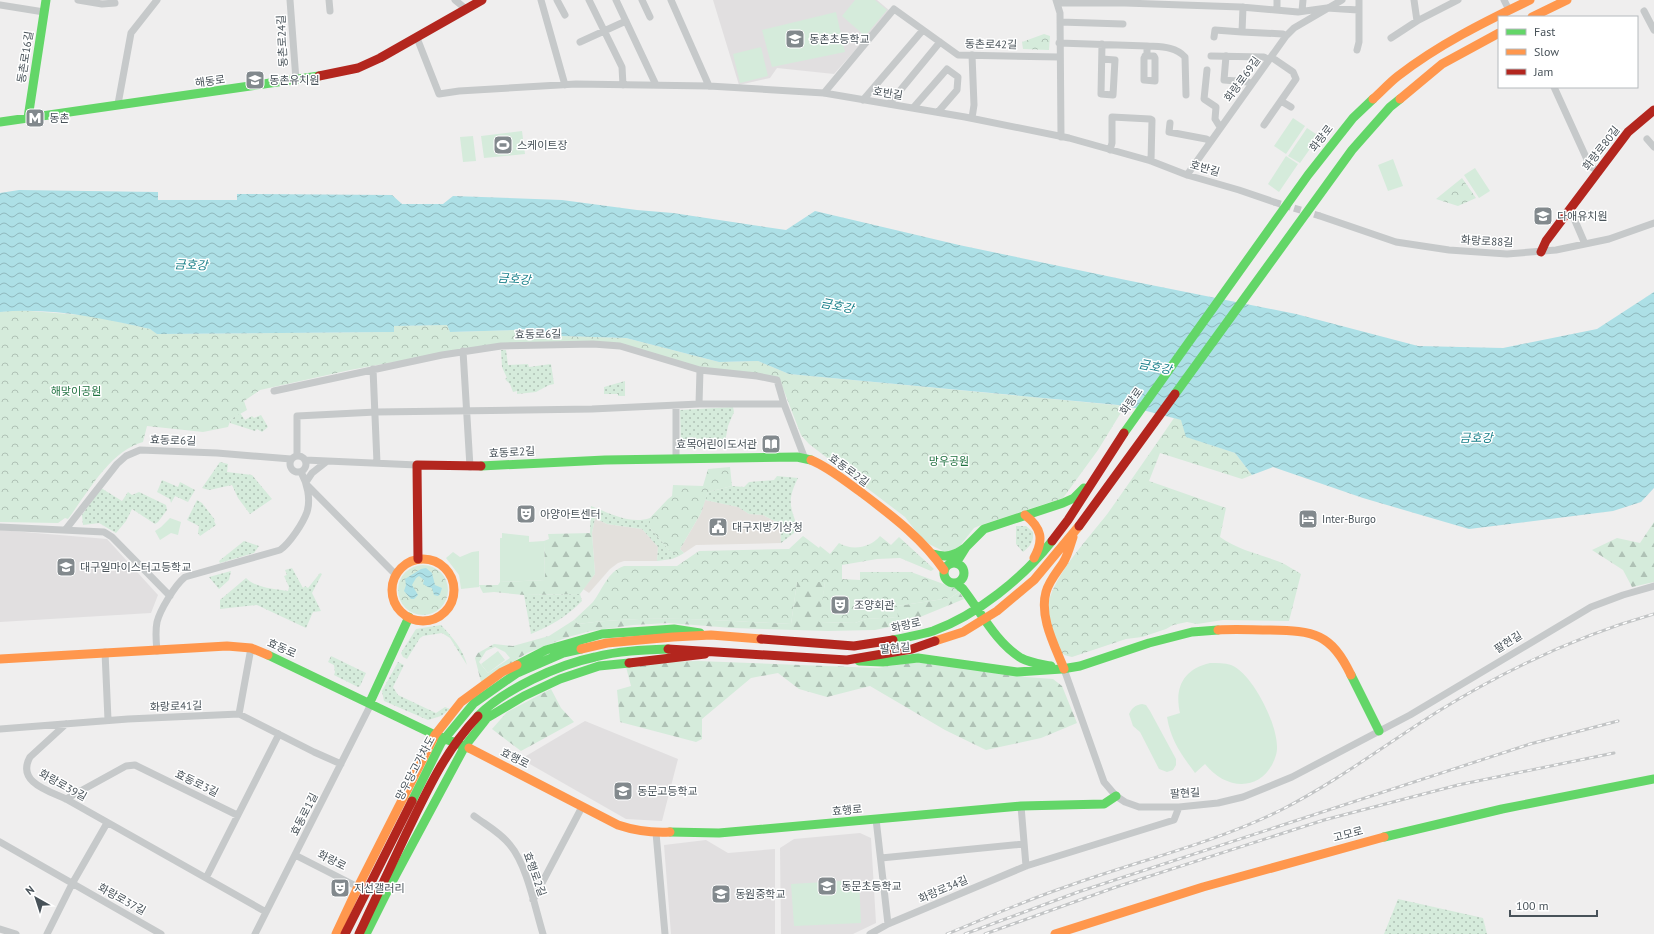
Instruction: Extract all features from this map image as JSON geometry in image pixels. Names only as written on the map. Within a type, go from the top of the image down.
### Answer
[{"type":"main road","name":"동촌로16길","points":[[28,118],[46,0]]},
{"type":"main road","name":"해동로","points":[[0,122],[118,104],[216,92],[296,80],[358,68],[417,38],[482,0]]},
{"type":"main road","name":"화랑로","points":[[673,637],[711,635],[854,646],[886,642],[924,633],[959,620],[988,601],[1024,572],[1048,546],[1068,520],[1134,417],[1308,175],[1353,118],[1397,76],[1426,56],[1466,32],[1530,0]]},
{"type":"main road","points":[[1534,16],[1567,0]]},
{"type":"main road","points":[[366,934],[393,880],[465,746],[487,718],[524,696],[560,679],[599,666],[715,652],[847,660],[912,650],[963,632],[997,611],[1034,580],[1079,526],[1352,150],[1390,107],[1442,64],[1498,34]]},
{"type":"main road","name":"화랑로80길","points":[[1541,252],[1546,241],[1628,132],[1654,110]]},
{"type":"main road","name":"효동로2길","points":[[417,465],[433,467],[470,467],[592,461],[797,457],[808,459],[827,467],[904,525],[934,557]]},
{"type":"main road","points":[[417,465],[418,559]]},
{"type":"main road","points":[[961,583],[950,583],[944,575],[953,566],[965,549],[984,529],[1074,498],[1088,486],[1100,470]]},
{"type":"main road","points":[[1024,572],[1037,552],[1040,535],[1036,524],[1025,515]]},
{"type":"main road","points":[[1063,669],[1047,623],[1045,601],[1049,586],[1064,561],[1079,526]]},
{"type":"main road","points":[[934,557],[947,557],[965,549]]},
{"type":"main road","points":[[934,557],[940,563],[953,566],[964,573],[961,583]]},
{"type":"main road","points":[[418,559],[428,559],[444,567],[453,582],[454,590],[449,607],[439,616],[427,620],[418,620],[409,617],[400,610],[394,599],[392,591],[396,574],[406,564],[418,559]]},
{"type":"main road","points":[[961,583],[979,610],[1006,645],[1021,659],[1063,669]]},
{"type":"main road","points":[[370,702],[409,617]]},
{"type":"main road","points":[[336,934],[358,887],[435,735],[461,702],[502,672],[546,650],[602,634],[674,629],[711,635]]},
{"type":"main road","name":"팔현길","points":[[847,660],[884,662],[918,658],[1017,672],[1063,669],[1080,666],[1149,642],[1192,632],[1234,629],[1299,631],[1310,633],[1328,642],[1343,658],[1380,730]]},
{"type":"main road","name":"망우당고가차도","points":[[345,934],[441,743],[474,703],[517,673],[563,653],[607,643],[673,637]]},
{"type":"main road","name":"효동로","points":[[0,659],[227,646],[251,648],[276,658],[370,702],[435,735]]},
{"type":"main road","name":"망우당고가차도","points":[[359,934],[430,785],[447,754],[464,731],[487,707],[519,686],[555,670],[594,656],[639,650],[676,649],[715,652]]},
{"type":"main road","name":"효행로","points":[[435,735],[465,746],[618,825],[635,831],[656,833],[674,832],[719,834],[1021,806],[1104,804],[1116,796]]},
{"type":"main road","name":"고모로","points":[[1055,934],[1159,900],[1402,832],[1526,803],[1654,779]]},
{"type":"street","points":[[78,0],[102,4],[116,3]]},
{"type":"street","points":[[118,104],[131,33],[157,0]]},
{"type":"street","name":"동촌로24길","points":[[290,0],[296,80]]},
{"type":"street","points":[[329,0],[330,11]]},
{"type":"street","points":[[455,0],[466,10]]},
{"type":"street","points":[[542,0],[565,85]]},
{"type":"street","points":[[557,0],[565,16]]},
{"type":"street","points":[[590,0],[622,67],[623,85]]},
{"type":"street","points":[[616,0],[656,86]]},
{"type":"street","points":[[642,0],[650,17]]},
{"type":"street","points":[[671,0],[709,86]]},
{"type":"street","points":[[1277,0],[1277,9]]},
{"type":"street","points":[[1302,12],[1303,0]]},
{"type":"street","name":"화랑로69길","points":[[1187,175],[1286,36],[1294,28],[1342,0]]},
{"type":"street","points":[[1357,50],[1359,42],[1359,0]]},
{"type":"street","points":[[1414,0],[1417,21]]},
{"type":"street","points":[[1391,38],[1417,21],[1458,0]]},
{"type":"street","points":[[1504,0],[1509,10]]},
{"type":"street","points":[[1061,136],[1059,56],[1060,13],[1057,2],[1177,2],[1210,3],[1244,7],[1252,4],[1302,12],[1327,8],[1358,10]]},
{"type":"street","points":[[0,5],[44,12]]},
{"type":"street","points":[[1242,32],[1244,7]]},
{"type":"street","name":"동촌로42길","points":[[824,93],[894,9],[958,55],[1059,56]]},
{"type":"street","points":[[1644,11],[1654,30]]},
{"type":"street","points":[[580,42],[626,21]]},
{"type":"street","points":[[1060,22],[1123,24]]},
{"type":"street","points":[[863,100],[923,30]]},
{"type":"street","points":[[1214,37],[1215,30],[1283,34],[1286,36]]},
{"type":"street","name":"호반길","points":[[417,38],[439,94],[459,91],[565,85],[709,86],[824,93],[972,118],[1061,136],[1151,161],[1187,175],[1274,202]]},
{"type":"street","points":[[889,104],[940,42]]},
{"type":"street","points":[[1059,43],[1168,47],[1181,52],[1185,57],[1186,95]]},
{"type":"street","points":[[1102,44],[1101,94],[1113,95],[1115,60],[1102,59]]},
{"type":"street","points":[[1145,56],[1146,46]]},
{"type":"street","points":[[972,55],[974,105],[972,118]]},
{"type":"street","points":[[1211,56],[1270,58],[1293,72],[1296,79],[1264,125]]},
{"type":"street","points":[[1226,56],[1224,80],[1248,82],[1251,84]]},
{"type":"street","points":[[912,108],[947,69],[958,77],[957,90],[938,112]]},
{"type":"street","points":[[1207,70],[1204,99],[1216,107],[1215,119],[1220,127]]},
{"type":"street","points":[[1554,88],[1590,166],[1598,171]]},
{"type":"street","points":[[1281,101],[1291,107]]},
{"type":"street","points":[[1110,150],[1112,143],[1112,117],[1150,119],[1152,120],[1151,161]]},
{"type":"street","points":[[1170,123],[1169,132],[1210,141]]},
{"type":"street","points":[[1647,139],[1654,147]]},
{"type":"street","points":[[1571,208],[1585,244]]},
{"type":"street","name":"화랑로88길","points":[[1320,216],[1396,242],[1449,250],[1499,254],[1556,250],[1609,239],[1654,223]]},
{"type":"street","name":"효동로6길","points":[[274,391],[463,351],[501,346],[592,344],[620,346],[700,370],[757,376],[777,380],[784,404],[805,459]]},
{"type":"street","points":[[463,351],[468,411],[470,467]]},
{"type":"street","points":[[373,369],[377,463]]},
{"type":"street","points":[[699,404],[700,370]]},
{"type":"street","points":[[302,472],[296,472],[291,469],[289,464],[294,457],[297,416],[376,412],[592,409],[699,404],[784,404]]},
{"type":"street","points":[[676,406],[676,459]]},
{"type":"street","name":"효동로6길","points":[[66,529],[117,464],[126,456],[140,450],[294,457]]},
{"type":"street","points":[[294,457],[301,456],[305,460],[326,462],[417,465]]},
{"type":"street","points":[[302,472],[306,465],[305,460]]},
{"type":"street","points":[[157,651],[157,621],[174,587],[185,577],[282,548],[288,543],[307,511],[307,484],[312,473],[326,462]]},
{"type":"street","points":[[302,472],[307,484],[396,574]]},
{"type":"street","points":[[0,527],[104,532],[112,537],[170,596]]},
{"type":"street","name":"팔현길","points":[[1063,669],[1104,782],[1116,796],[1125,802],[1139,807],[1179,807],[1218,803],[1242,797],[1292,777],[1416,711],[1586,610],[1623,595],[1654,586]]},
{"type":"street","points":[[238,714],[251,648]]},
{"type":"street","points":[[105,652],[108,720]]},
{"type":"street","name":"효동로1길","points":[[255,934],[369,708],[370,702]]},
{"type":"street","name":"화랑로41길","points":[[0,728],[108,720],[238,714],[341,764]]},
{"type":"street","name":"화랑로39길","points":[[66,724],[35,752],[26,764],[26,773],[31,780],[38,786],[66,799],[266,912]]},
{"type":"street","points":[[206,878],[279,734]]},
{"type":"street","name":"효동로3길","points":[[66,799],[126,766],[135,765],[237,815]]},
{"type":"street","points":[[1021,806],[1026,866]]},
{"type":"street","points":[[533,900],[582,807]]},
{"type":"street","name":"화랑로34길","points":[[870,934],[888,924],[1026,866],[1174,820],[1179,807]]},
{"type":"street","name":"효행로2길","points":[[474,816],[510,844],[522,865],[543,934]]},
{"type":"street","points":[[876,819],[888,924]]},
{"type":"street","points":[[47,934],[72,884],[107,822]]},
{"type":"street","points":[[656,833],[665,934]]},
{"type":"street","name":"화랑로37길","points":[[0,842],[161,934]]},
{"type":"street","points":[[881,858],[1024,844]]},
{"type":"street","name":"화랑로","points":[[295,855],[358,887]]},
{"type":"street","points":[[0,929],[16,934]]},
{"type":"shaded area","name":"동촌초등학교","points":[[713,0],[877,0],[890,11],[834,74],[777,68],[770,78],[739,85]]},
{"type":"shaded area","points":[[705,500],[739,507],[749,514],[763,515],[780,524],[781,543],[696,545],[684,553],[680,549],[701,513]]},
{"type":"shaded area","points":[[595,518],[607,524],[642,529],[658,547],[657,561],[624,561],[618,563],[610,569],[589,593],[583,589],[595,574],[592,533]]},
{"type":"shaded area","name":"대구일마이스터고등학교","points":[[0,530],[107,539],[158,595],[151,613],[0,622]]},
{"type":"shaded area","name":"동문고등학교","points":[[585,721],[678,759],[662,821],[626,819],[528,763],[526,756]]},
{"type":"shaded area","name":"동문초등학교","points":[[860,833],[871,838],[876,923],[853,934],[781,934],[780,848],[794,839]]},
{"type":"shaded area","name":"동원중학교","points":[[706,840],[728,853],[775,849],[775,934],[671,934],[664,845]]},
{"type":"green space","points":[[855,0],[875,0],[887,10],[865,36],[842,16]]},
{"type":"green space","points":[[836,12],[845,52],[772,67],[762,30]]},
{"type":"green space","points":[[1044,34],[1050,36],[1049,50],[1023,49],[1022,42]]},
{"type":"green space","points":[[761,47],[768,76],[740,83],[733,54]]},
{"type":"green space","points":[[1293,118],[1305,126],[1286,154],[1274,146]]},
{"type":"green space","points":[[1307,128],[1319,136],[1300,163],[1288,156]]},
{"type":"green space","name":"스케이트장","points":[[522,131],[525,154],[484,158],[481,136]]},
{"type":"green space","points":[[473,136],[476,161],[463,162],[460,137]]},
{"type":"green space","points":[[1286,156],[1298,164],[1279,192],[1268,184]]},
{"type":"green space","points":[[1393,159],[1403,186],[1388,191],[1378,165]]},
{"type":"green space","points":[[1475,168],[1490,191],[1479,198],[1464,175]]},
{"type":"green space","points":[[1462,178],[1476,198],[1458,206],[1436,199]]},
{"type":"green space","points":[[17,310],[94,316],[150,329],[158,334],[394,332],[393,326],[447,325],[450,332],[515,330],[562,336],[626,338],[719,362],[758,361],[789,374],[1125,406],[1098,450],[1063,498],[974,528],[959,547],[950,551],[943,551],[929,544],[918,534],[905,517],[809,444],[801,435],[779,378],[700,370],[660,358],[592,342],[438,354],[350,370],[260,390],[244,401],[247,410],[231,419],[228,427],[203,432],[147,426],[143,442],[120,454],[110,463],[68,519],[65,518],[58,523],[0,522],[0,312]]},
{"type":"green space","points":[[501,350],[506,350],[508,365],[528,364],[529,367],[551,364],[554,384],[536,392],[517,394],[517,391],[513,392],[510,384],[505,379],[507,378],[502,367]]},
{"type":"green space","points":[[625,381],[625,396],[618,396],[618,394],[604,394],[604,387]]},
{"type":"green space","points":[[733,407],[734,412],[728,426],[724,447],[681,449],[680,410]]},
{"type":"green space","points":[[240,413],[245,420],[252,416],[254,418],[261,415],[268,427],[262,432],[257,429],[255,431],[230,423],[231,419]]},
{"type":"green space","points":[[1174,418],[1182,420],[1187,437],[1235,453],[1252,475],[1242,479],[1160,453],[1149,481],[1226,508],[1220,537],[1241,549],[1280,562],[1301,574],[1289,621],[1223,620],[1197,624],[1187,622],[1173,625],[1166,629],[1142,637],[1126,639],[1072,657],[1065,655],[1057,646],[1048,618],[1047,609],[1052,592],[1065,568],[1108,513]]},
{"type":"green space","points":[[220,462],[228,464],[227,472],[252,475],[272,499],[250,514],[238,498],[232,485],[209,490],[202,488]]},
{"type":"green space","points":[[730,467],[732,486],[708,492],[701,513],[680,549],[684,553],[679,556],[670,551],[650,528],[650,518],[672,496],[673,485],[703,486],[708,469]]},
{"type":"green space","points":[[777,476],[798,478],[791,496],[792,512],[797,525],[794,533],[781,543],[780,524],[763,515],[749,514],[738,507],[705,500],[708,492],[732,486],[744,487],[749,482],[774,480]]},
{"type":"green space","points":[[162,480],[178,487],[180,482],[195,490],[188,502],[175,496],[171,503],[170,499],[157,492]]},
{"type":"green space","points":[[101,488],[122,501],[128,492],[132,495],[139,492],[166,505],[167,510],[155,524],[132,509],[126,521],[116,533],[99,523],[83,525],[82,515]]},
{"type":"green space","points":[[197,500],[202,503],[215,520],[216,525],[200,536],[198,533],[199,526],[187,520]]},
{"type":"green space","points":[[591,506],[628,519],[643,520],[650,518],[650,528],[670,551],[679,556],[672,559],[657,561],[658,547],[642,529],[607,524],[595,518],[592,533],[590,533]]},
{"type":"green space","points":[[170,518],[181,522],[178,535],[171,533],[160,540],[155,531]]},
{"type":"green space","points":[[1654,522],[1654,582],[1632,587],[1623,570],[1592,550],[1617,538],[1640,543]]},
{"type":"green space","points":[[1016,526],[1026,526],[1033,532],[1031,544],[1023,552],[1016,544]]},
{"type":"green space","points":[[502,533],[529,536],[529,542],[544,541],[545,580],[500,582],[500,538],[502,538]]},
{"type":"green space","points":[[592,533],[595,574],[580,594],[524,595],[494,592],[483,593],[479,585],[498,585],[500,582],[545,580],[544,541],[549,539],[548,534]]},
{"type":"green space","points":[[803,536],[830,554],[839,543],[849,547],[861,547],[866,546],[880,536],[891,545],[899,537],[934,569],[931,571],[900,558],[877,559],[842,565],[842,579],[860,580],[860,572],[911,572],[957,589],[959,592],[950,598],[897,606],[898,617],[866,619],[855,623],[819,622],[825,582],[797,582],[791,624],[684,619],[631,619],[578,624],[574,620],[593,602],[613,572],[624,566],[677,566],[699,551],[789,549]]},
{"type":"green space","points":[[244,541],[259,546],[254,553],[220,563],[219,561]]},
{"type":"green space","points":[[479,551],[479,587],[461,589],[459,575],[446,558],[453,552],[460,557]]},
{"type":"green space","points":[[423,565],[432,567],[443,576],[448,590],[446,599],[437,610],[423,615],[414,613],[403,604],[398,590],[400,581],[409,570]]},
{"type":"green space","points":[[292,568],[303,588],[305,586],[308,588],[320,573],[322,574],[312,593],[321,611],[313,612],[306,628],[257,605],[220,609],[220,600],[246,578],[260,586],[288,591],[289,587],[284,576],[287,575],[285,570]]},
{"type":"green space","points":[[231,571],[229,580],[219,589],[209,577]]},
{"type":"green space","points":[[797,582],[825,582],[820,622],[855,623],[866,619],[897,617],[897,606],[950,598],[959,592],[964,599],[903,624],[875,630],[828,631],[732,628],[669,623],[633,625],[591,631],[568,637],[527,653],[481,682],[475,658],[478,653],[494,644],[513,646],[549,636],[574,620],[578,624],[631,619],[684,619],[791,624]],"holes":[[[495,647],[505,652],[510,658],[488,673],[479,662],[486,651]]]},
{"type":"green space","points":[[580,594],[582,601],[564,617],[531,634],[524,595]]},
{"type":"green space","points":[[441,625],[460,648],[467,665],[450,638],[442,633],[423,636],[420,638],[407,659],[403,657],[401,653],[416,629]]},
{"type":"green space","points":[[498,651],[505,660],[488,673],[481,664]]},
{"type":"green space","points":[[331,656],[366,673],[360,686],[358,687],[334,675],[334,665],[328,662]]},
{"type":"green space","points":[[698,661],[878,668],[909,663],[928,663],[1026,677],[1053,679],[1062,686],[1077,723],[1041,738],[986,750],[945,730],[870,686],[827,697],[799,689],[778,673],[751,678],[702,719],[702,739],[696,742],[620,722],[617,690],[631,686],[625,663]]},
{"type":"green space","points":[[398,662],[404,665],[393,687],[398,695],[436,713],[445,707],[450,709],[441,716],[428,720],[384,701],[382,691]]},
{"type":"green space","points":[[1210,663],[1229,664],[1240,670],[1257,691],[1271,719],[1277,745],[1276,755],[1271,767],[1263,776],[1255,781],[1245,784],[1224,780],[1205,764],[1195,773],[1181,753],[1171,733],[1167,717],[1180,713],[1178,695],[1183,680],[1194,670]]},
{"type":"green space","points":[[551,689],[561,708],[574,722],[521,751],[492,729],[507,712]]},
{"type":"green space","points":[[1142,704],[1146,705],[1150,711],[1176,759],[1176,765],[1173,770],[1167,772],[1159,769],[1140,732],[1133,726],[1129,714],[1134,707]]},
{"type":"green space","points":[[859,880],[861,923],[794,926],[791,884]]},
{"type":"green space","points":[[1398,899],[1483,918],[1487,934],[1384,934]]},
{"type":"water","name":"금호강","points":[[19,190],[158,192],[158,200],[237,200],[237,194],[392,195],[402,204],[443,204],[453,196],[562,200],[637,210],[673,213],[786,230],[815,211],[959,245],[1296,314],[1418,346],[1503,348],[1597,329],[1654,292],[1654,488],[1641,502],[1613,511],[1469,529],[1363,498],[1273,467],[1252,475],[1235,453],[1186,437],[1181,420],[1118,405],[789,374],[758,361],[719,362],[626,338],[562,336],[515,330],[450,332],[447,325],[394,326],[394,332],[157,334],[150,329],[75,314],[38,311],[0,312],[0,193]]},
{"type":"water","points":[[426,568],[432,573],[435,585],[442,588],[440,594],[438,596],[434,595],[432,588],[423,584],[424,580],[419,576],[412,585],[418,595],[414,599],[411,599],[404,591],[406,585],[405,579],[421,569]]},
{"type":"tunnel","points":[[1274,202],[1320,216]]},
{"type":"railway","points":[[947,934],[1055,890],[1204,842],[1256,822],[1321,788],[1437,712],[1515,668],[1597,633],[1654,614]]},
{"type":"railway","points":[[965,934],[1078,892],[1530,744],[1618,721]]},
{"type":"railway","points":[[985,934],[1116,887],[1324,820],[1458,785],[1614,753]]},
{"type":"traffic: fast","points":[[28,118],[46,0]]},
{"type":"traffic: fast","points":[[0,122],[319,76]]},
{"type":"traffic: fast","points":[[1124,433],[1308,175],[1353,118],[1373,99]]},
{"type":"traffic: fast","points":[[1175,394],[1352,150],[1390,107],[1400,99]]},
{"type":"traffic: fast","points":[[481,466],[605,460],[797,457],[811,460]]},
{"type":"traffic: fast","points":[[956,563],[966,547],[984,529],[1063,503],[1074,498],[1084,488]]},
{"type":"traffic: fast","points":[[893,640],[933,631],[966,615],[998,594],[1013,582],[1052,541]]},
{"type":"traffic: fast","points":[[933,554],[950,556],[965,548]]},
{"type":"traffic: fast","points":[[954,563],[961,566],[964,573],[961,580],[954,583],[947,580],[944,573],[947,566],[954,563]]},
{"type":"traffic: fast","points":[[956,583],[963,589],[996,636],[1012,652],[1028,661],[1051,666]]},
{"type":"traffic: fast","points":[[370,702],[409,617]]},
{"type":"traffic: fast","points":[[517,665],[546,650],[602,634],[674,629],[700,633]]},
{"type":"traffic: fast","points":[[859,661],[883,662],[918,658],[1017,672],[1062,669],[1080,666],[1149,643],[1192,632],[1218,630]]},
{"type":"traffic: fast","points":[[412,801],[441,743],[474,703],[517,673],[563,653],[581,649]]},
{"type":"traffic: fast","points":[[478,716],[502,697],[532,679],[564,666],[613,653],[668,649]]},
{"type":"traffic: fast","points":[[268,655],[435,735],[469,748]]},
{"type":"traffic: fast","points":[[366,934],[393,880],[465,746],[487,718],[524,696],[560,679],[599,666],[629,663]]},
{"type":"traffic: fast","points":[[1351,675],[1379,731]]},
{"type":"traffic: fast","points":[[1384,837],[1502,809],[1654,779]]},
{"type":"traffic: fast","points":[[670,832],[719,833],[1021,806],[1104,804],[1116,796]]},
{"type":"traffic: slow","points":[[1499,16],[1530,0]]},
{"type":"traffic: slow","points":[[1534,16],[1567,0]]},
{"type":"traffic: slow","points":[[1373,99],[1398,76],[1429,54],[1498,16]]},
{"type":"traffic: slow","points":[[1400,99],[1442,64],[1498,34]]},
{"type":"traffic: slow","points":[[811,460],[837,475],[895,519],[926,548],[944,570]]},
{"type":"traffic: slow","points":[[1025,515],[1035,525],[1040,535],[1039,546],[1034,558]]},
{"type":"traffic: slow","points":[[935,641],[963,632],[997,611],[1034,580],[1079,526]]},
{"type":"traffic: slow","points":[[1064,669],[1046,621],[1044,602],[1047,588],[1065,560],[1073,537]]},
{"type":"traffic: slow","points":[[423,559],[435,562],[445,568],[451,578],[454,590],[451,602],[445,612],[435,618],[423,621],[411,618],[401,612],[395,602],[392,590],[395,578],[401,568],[411,562],[423,559]]},
{"type":"traffic: slow","points":[[1218,630],[1285,630],[1320,637],[1336,650],[1344,661],[1351,675]]},
{"type":"traffic: slow","points":[[581,649],[607,643],[673,637],[711,635],[761,639]]},
{"type":"traffic: slow","points":[[0,659],[227,646],[251,648],[268,655]]},
{"type":"traffic: slow","points":[[336,934],[358,887],[435,735],[461,702],[502,672],[517,665]]},
{"type":"traffic: slow","points":[[469,748],[618,825],[644,831],[670,832]]},
{"type":"traffic: slow","points":[[1055,934],[1203,887],[1384,837]]},
{"type":"traffic: jam","points":[[319,76],[358,68],[380,58],[482,0]]},
{"type":"traffic: jam","points":[[1541,252],[1546,241],[1628,132],[1654,110]]},
{"type":"traffic: jam","points":[[1079,526],[1175,394]]},
{"type":"traffic: jam","points":[[1052,541],[1068,520],[1124,433]]},
{"type":"traffic: jam","points":[[418,559],[417,465],[481,466]]},
{"type":"traffic: jam","points":[[761,639],[854,646],[893,640]]},
{"type":"traffic: jam","points":[[668,649],[847,660],[912,649],[935,641]]},
{"type":"traffic: jam","points":[[629,663],[705,654]]},
{"type":"traffic: jam","points":[[359,934],[407,832],[438,771],[466,729],[478,716]]},
{"type":"traffic: jam","points":[[345,934],[412,801]]},
{"type":"place","name":"동촌초등학교","points":[[795,39]]},
{"type":"place","name":"동촌유치원","points":[[255,80]]},
{"type":"place","name":"동촌","points":[[35,118]]},
{"type":"place","name":"스케이트장","points":[[503,145]]},
{"type":"place","name":"다애유치원","points":[[1543,216]]},
{"type":"place","name":"효목어린이도서관","points":[[771,444]]},
{"type":"place","name":"아양아트센터","points":[[526,514]]},
{"type":"place","name":"Inter-Burgo","points":[[1308,519]]},
{"type":"place","name":"대구지방기상청","points":[[718,527]]},
{"type":"place","name":"대구일마이스터고등학교","points":[[66,567]]},
{"type":"place","name":"조양회관","points":[[840,605]]},
{"type":"place","name":"동문고등학교","points":[[623,791]]},
{"type":"place","name":"동문초등학교","points":[[827,886]]},
{"type":"place","name":"지선갤러리","points":[[340,888]]},
{"type":"place","name":"동원중학교","points":[[721,894]]},
{"type":"park label","name":"해맞이공원","points":[[76,391]]},
{"type":"park label","name":"망우공원","points":[[949,461]]}]
